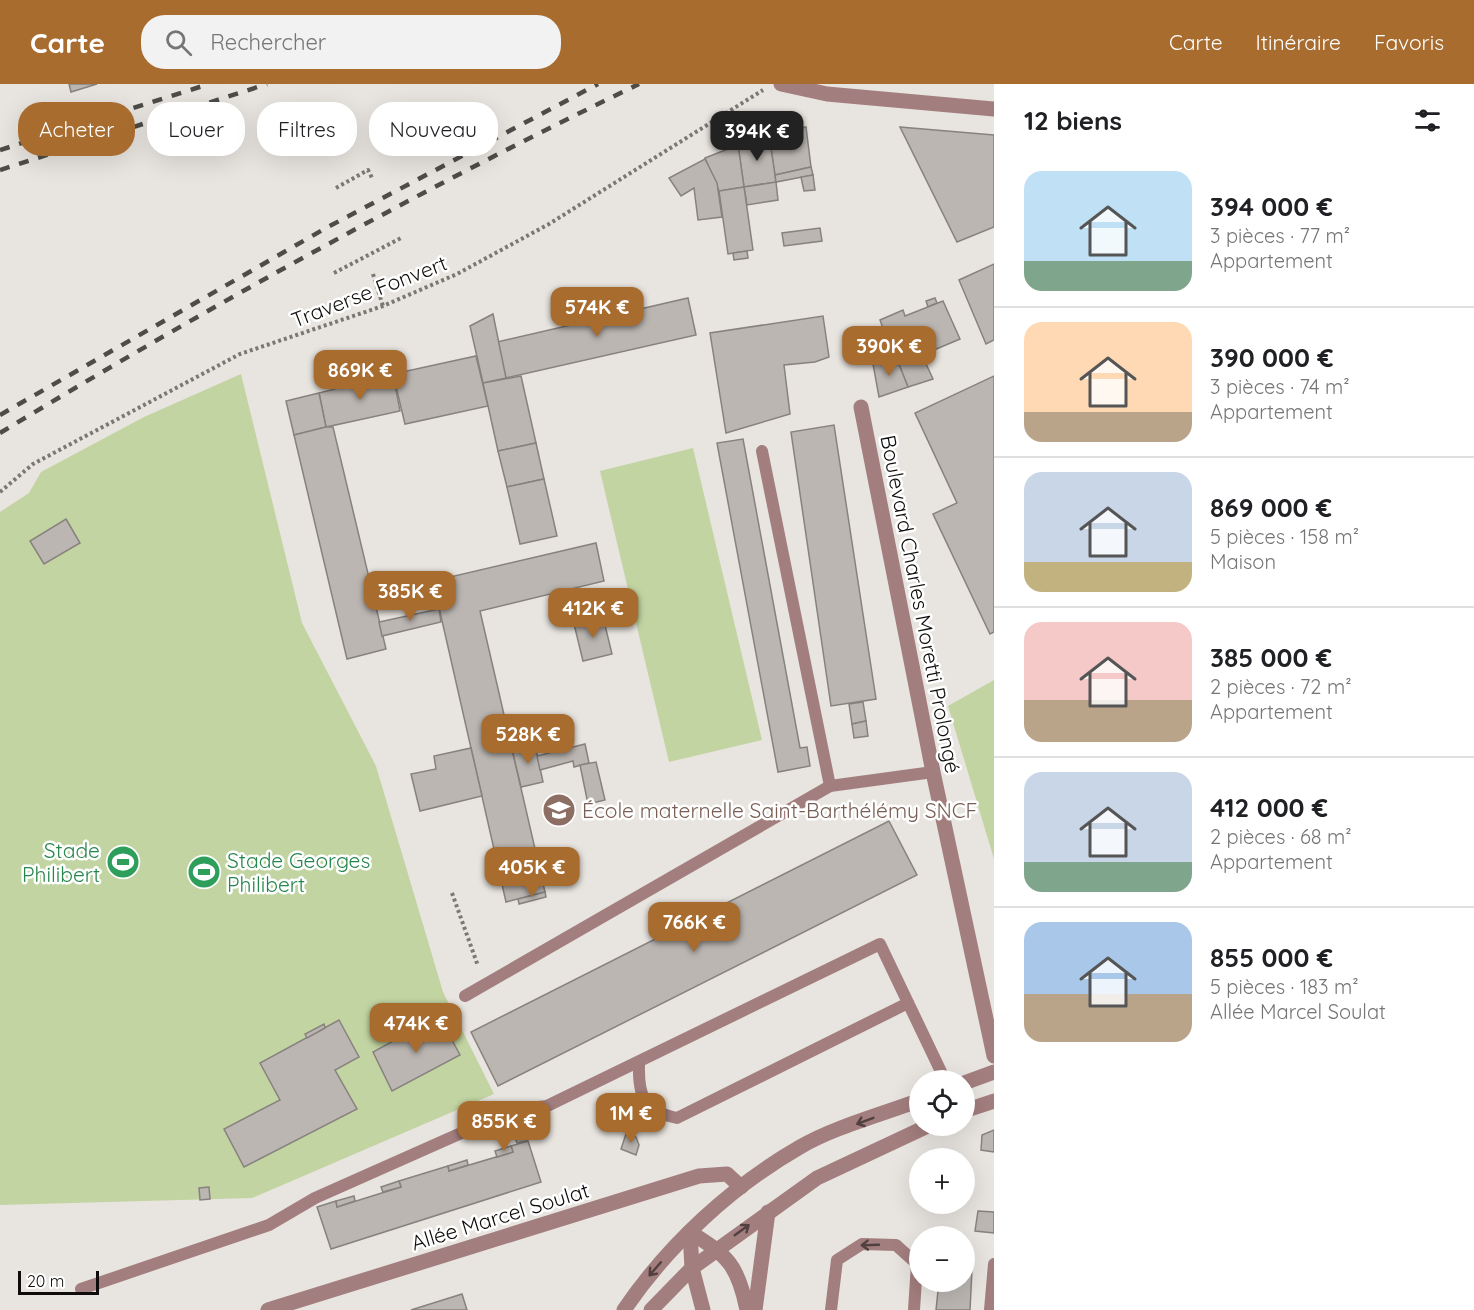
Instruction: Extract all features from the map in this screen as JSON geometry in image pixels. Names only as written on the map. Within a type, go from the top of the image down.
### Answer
[{"type":"street","points":[[781,84],[827,94],[994,109]]},
{"type":"street","name":"Boulevard Charles Moretti Prolongé","points":[[861,407],[933,772],[994,1056]]},
{"type":"street","points":[[975,1079],[994,1072]]},
{"type":"street","points":[[975,1107],[994,1101]]},
{"type":"street","points":[[624,1310],[652,1271],[690,1232],[741,1187],[801,1146],[909,1104]]},
{"type":"street","points":[[651,1310],[692,1268],[817,1178],[909,1135]]},
{"type":"street","name":"Allée Marcel Soulat","points":[[268,1310],[699,1176],[726,1174],[741,1187]]},
{"type":"street","points":[[755,1310],[768,1212]]},
{"type":"street","points":[[690,1232],[725,1255],[741,1283],[747,1310]]},
{"type":"street","points":[[690,1232],[692,1268],[703,1310]]},
{"type":"lane","points":[[762,451],[830,786]]},
{"type":"lane","points":[[465,996],[830,786],[933,772]]},
{"type":"lane","points":[[81,1289],[269,1225],[315,1198],[502,1114],[513,1110],[547,1106],[639,1064],[880,944],[940,1070]]},
{"type":"lane","points":[[639,1064],[638,1084],[646,1102],[656,1114],[677,1118],[908,1003]]},
{"type":"lane","points":[[831,1310],[837,1260],[862,1244],[896,1245],[917,1264],[914,1310]]},
{"type":"lane","points":[[990,1310],[994,1264]]},
{"type":"path","name":"Traverse Fonvert","points":[[0,492],[33,464],[240,354],[383,306],[457,274],[549,224],[772,84]]},
{"type":"path","points":[[336,188],[368,170],[373,180]]},
{"type":"path","points":[[334,273],[403,237]]},
{"type":"path","points":[[373,274],[383,306]]},
{"type":"path","points":[[452,893],[487,983]]},
{"type":"green space","name":"Stade Georges Philibert","points":[[241,374],[302,623],[376,766],[443,992],[494,1094],[252,1198],[0,1205],[0,512],[29,493],[41,472],[144,417]]},
{"type":"green space","points":[[693,448],[762,740],[669,762],[600,471]]},
{"type":"green space","points":[[994,680],[994,859],[948,706]]},
{"type":"building","points":[[69,84],[97,84],[71,92]]},
{"type":"building","points":[[806,127],[811,167],[775,175],[769,135]]},
{"type":"building","points":[[900,127],[994,135],[994,227],[957,242]]},
{"type":"building","points":[[769,135],[776,182],[744,187],[738,145]]},
{"type":"building","points":[[738,145],[744,187],[719,191],[705,158]]},
{"type":"building","points":[[705,159],[717,183],[722,217],[698,220],[694,188],[681,196],[669,178]]},
{"type":"building","points":[[811,167],[813,175],[776,182],[775,175]]},
{"type":"building","points":[[813,175],[815,190],[804,191],[801,177]]},
{"type":"building","points":[[776,182],[778,200],[747,205],[744,187]]},
{"type":"building","points":[[744,187],[753,250],[728,254],[719,191]]},
{"type":"building","points":[[820,228],[822,241],[784,246],[782,233]]},
{"type":"building","points":[[747,251],[748,258],[734,260],[733,253]]},
{"type":"building","points":[[994,264],[994,340],[986,344],[959,280]]},
{"type":"building","points":[[688,298],[696,335],[506,378],[497,342]]},
{"type":"building","points":[[935,298],[937,303],[928,307],[926,301]]},
{"type":"building","points":[[943,301],[960,339],[922,355],[933,379],[908,387],[896,357],[893,357],[880,320],[903,310],[905,316]]},
{"type":"building","points":[[493,314],[506,378],[483,383],[470,326]]},
{"type":"building","points":[[823,316],[829,357],[815,362],[784,365],[790,414],[726,433],[710,333]]},
{"type":"building","points":[[476,356],[488,406],[405,424],[393,374]]},
{"type":"building","points":[[896,357],[908,387],[879,397],[873,364]]},
{"type":"building","points":[[393,374],[400,411],[326,427],[319,393]]},
{"type":"building","points":[[521,376],[536,443],[498,451],[483,383]]},
{"type":"building","points":[[994,376],[994,632],[990,634],[933,514],[957,503],[915,413]]},
{"type":"building","points":[[319,393],[326,427],[294,435],[286,401]]},
{"type":"building","points":[[834,425],[876,699],[831,706],[791,432]]},
{"type":"building","points":[[333,427],[386,649],[347,659],[294,435]]},
{"type":"building","points":[[743,439],[800,748],[807,747],[810,766],[778,772],[717,443]]},
{"type":"building","points":[[536,443],[544,479],[507,487],[498,451]]},
{"type":"building","points":[[544,479],[557,536],[520,544],[507,487]]},
{"type":"building","points":[[66,519],[80,543],[44,564],[30,541]]},
{"type":"building","points":[[596,543],[604,581],[480,611],[545,892],[506,902],[433,581]]},
{"type":"building","points":[[439,609],[441,622],[382,636],[379,622]]},
{"type":"building","points":[[603,617],[612,654],[583,661],[574,624]]},
{"type":"building","points":[[863,702],[866,721],[852,724],[849,704]]},
{"type":"building","points":[[866,721],[868,736],[854,738],[852,724]]},
{"type":"building","points":[[535,744],[543,782],[521,787],[512,749]]},
{"type":"building","points":[[585,744],[589,763],[574,767],[573,761],[540,770],[537,756]]},
{"type":"building","points":[[471,748],[482,796],[420,811],[411,774],[436,769],[434,756]]},
{"type":"building","points":[[596,762],[605,800],[588,804],[580,765]]},
{"type":"building","points":[[889,821],[917,875],[498,1086],[471,1032]]},
{"type":"building","points":[[545,892],[546,897],[519,904],[518,899]]},
{"type":"building","points":[[439,1016],[460,1055],[392,1091],[373,1052]]},
{"type":"building","points":[[339,1020],[359,1057],[335,1070],[357,1109],[244,1167],[224,1129],[280,1100],[260,1063]]},
{"type":"building","points":[[324,1024],[325,1028],[307,1038],[305,1034]]},
{"type":"building","points":[[520,1126],[527,1141],[517,1143],[512,1131]]},
{"type":"building","points":[[994,1130],[994,1152],[981,1150],[982,1135]]},
{"type":"building","points":[[626,1134],[636,1137],[639,1145],[636,1155],[621,1149]]},
{"type":"building","points":[[528,1141],[541,1182],[331,1249],[317,1207],[336,1201],[337,1207],[401,1187],[399,1181],[448,1166],[449,1171],[513,1152],[511,1146]]},
{"type":"building","points":[[511,1146],[513,1152],[497,1157],[495,1151]]},
{"type":"building","points":[[467,1160],[468,1165],[449,1171],[448,1166]]},
{"type":"building","points":[[399,1181],[401,1187],[383,1192],[381,1187]]},
{"type":"building","points":[[209,1187],[210,1199],[200,1200],[199,1188]]},
{"type":"building","points":[[354,1196],[355,1201],[337,1207],[336,1201]]},
{"type":"building","points":[[978,1211],[994,1212],[994,1233],[975,1231]]},
{"type":"building","points":[[938,1292],[971,1292],[970,1310],[936,1310]]},
{"type":"building","points":[[462,1294],[467,1310],[411,1310]]},
{"type":"railway","points":[[0,150],[209,84]]},
{"type":"railway","points":[[0,170],[267,84]]},
{"type":"railway","points":[[0,415],[326,228],[598,84]]},
{"type":"railway","points":[[0,433],[157,340],[315,251],[557,124],[639,84]]},
{"type":"place","name":"École maternelle Saint-Barthélémy SNCF","points":[[559,810]]},
{"type":"place","name":"Stade Philibert","points":[[123,862]]},
{"type":"place","name":"Stade Georges Philibert","points":[[204,872]]}]
